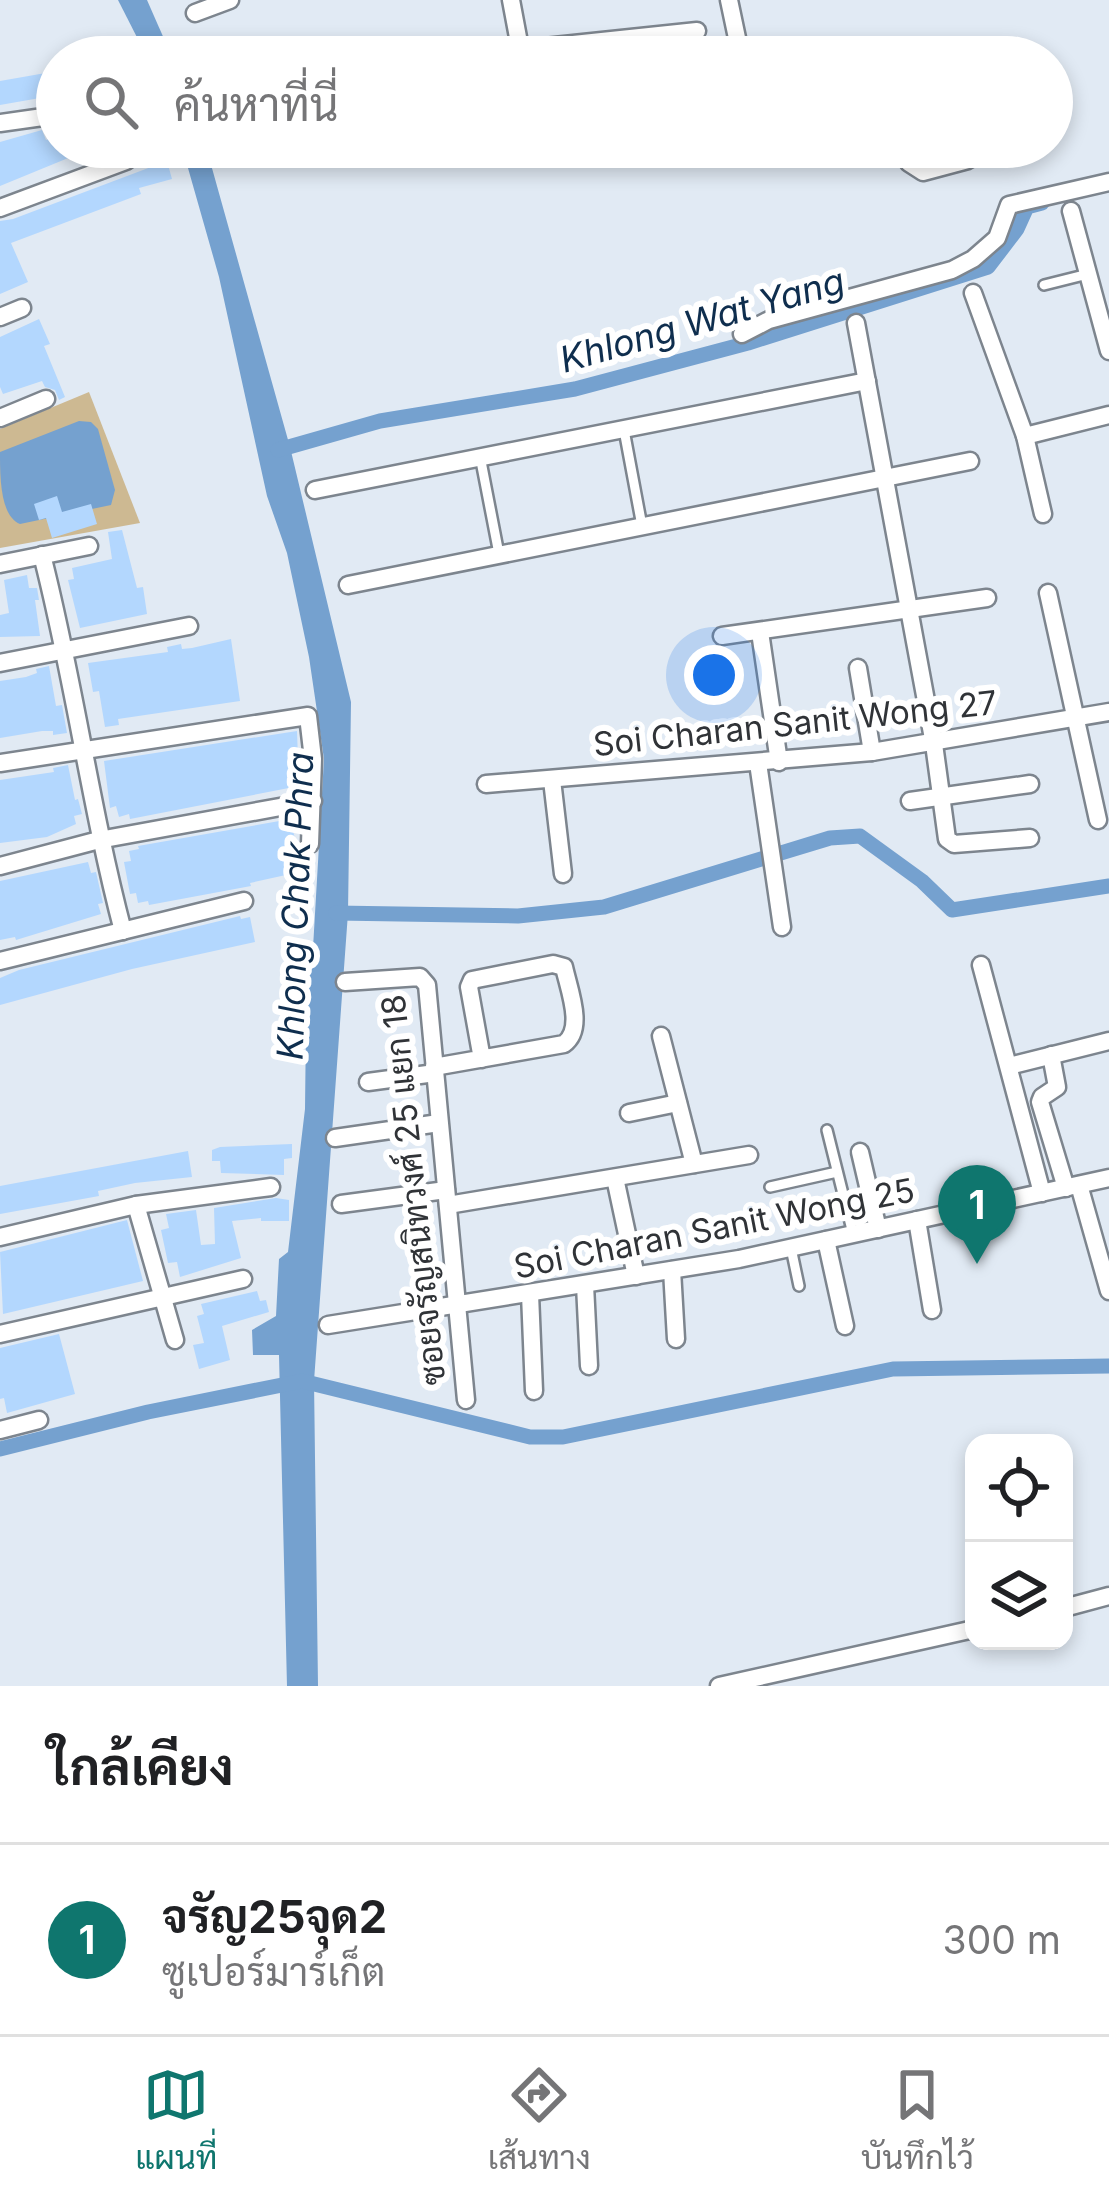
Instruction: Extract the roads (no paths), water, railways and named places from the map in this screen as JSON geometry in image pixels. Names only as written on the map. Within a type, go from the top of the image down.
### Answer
[{"type":"street","points":[[195,13],[230,0]]},
{"type":"street","points":[[511,0],[518,36]]},
{"type":"street","points":[[728,0],[736,36]]},
{"type":"street","points":[[645,36],[697,31]]},
{"type":"street","points":[[0,123],[36,119]]},
{"type":"street","points":[[0,208],[106,168]]},
{"type":"street","points":[[742,334],[769,320],[952,270],[997,238],[1005,210],[1013,202],[1109,182]]},
{"type":"street","points":[[1071,212],[1109,351]]},
{"type":"street","points":[[973,293],[1025,436],[1043,514]]},
{"type":"street","points":[[0,317],[22,308]]},
{"type":"street","points":[[856,323],[949,843],[1030,838]]},
{"type":"street","points":[[315,490],[867,381]]},
{"type":"street","points":[[0,418],[46,399]]},
{"type":"street","points":[[1025,436],[1109,415]]},
{"type":"street","points":[[348,585],[970,461]]},
{"type":"street","points":[[0,563],[89,546]]},
{"type":"street","points":[[42,555],[67,651],[99,840],[124,931]]},
{"type":"street","points":[[1048,592],[1098,820]]},
{"type":"street","points":[[722,636],[987,598]]},
{"type":"street","points":[[0,663],[189,626]]},
{"type":"street","points":[[760,632],[779,762]]},
{"type":"street","points":[[858,668],[872,752]]},
{"type":"street","name":"Soi Charan Sanit Wong 27","points":[[486,784],[872,752],[1109,712]]},
{"type":"street","points":[[0,763],[308,716],[313,801],[310,844]]},
{"type":"street","points":[[758,763],[782,927]]},
{"type":"street","points":[[552,780],[563,874]]},
{"type":"street","points":[[910,800],[1030,784]]},
{"type":"street","points":[[0,866],[99,840],[313,801]]},
{"type":"street","points":[[0,961],[244,901]]},
{"type":"street","points":[[368,1082],[571,1040],[573,1006],[564,968],[553,964],[472,980],[482,1058]]},
{"type":"street","points":[[981,965],[1042,1193]]},
{"type":"street","name":"ซอยจรัญสนิทวงศ์ 25 แยก 18","points":[[345,982],[425,980],[466,1400]]},
{"type":"street","points":[[661,1036],[694,1164]]},
{"type":"street","points":[[1013,1065],[1109,1041]]},
{"type":"street","points":[[1051,1055],[1057,1087],[1040,1102],[1109,1291]]},
{"type":"street","points":[[629,1113],[678,1103]]},
{"type":"street","points":[[335,1138],[439,1123]]},
{"type":"street","points":[[860,1152],[878,1229]]},
{"type":"street","points":[[341,1204],[447,1198],[615,1178],[748,1155]]},
{"type":"street","points":[[615,1178],[636,1276]]},
{"type":"street","name":"Soi Charan Sanit Wong 25","points":[[328,1325],[791,1248],[1109,1178]]},
{"type":"street","points":[[0,1237],[136,1205],[271,1187]]},
{"type":"street","points":[[136,1205],[176,1340]]},
{"type":"street","points":[[917,1220],[932,1310]]},
{"type":"street","points":[[826,1240],[845,1326]]},
{"type":"street","points":[[672,1270],[676,1339]]},
{"type":"street","points":[[0,1334],[243,1280]]},
{"type":"street","points":[[585,1285],[589,1366]]},
{"type":"street","points":[[530,1294],[534,1391]]},
{"type":"street","points":[[0,1430],[39,1420]]},
{"type":"street","points":[[1073,1606],[1109,1597]]},
{"type":"street","points":[[719,1686],[965,1631]]},
{"type":"lane","points":[[1044,285],[1088,274]]},
{"type":"lane","points":[[624,430],[642,526]]},
{"type":"lane","points":[[481,457],[499,554]]},
{"type":"lane","points":[[827,1130],[853,1234]]},
{"type":"lane","points":[[770,1187],[837,1172]]},
{"type":"lane","points":[[791,1248],[799,1286]]},
{"type":"water","points":[[118,0],[147,0],[163,36],[136,36]]},
{"type":"water","points":[[188,168],[212,168],[290,447],[351,702],[348,913],[314,1381],[318,1686],[287,1686],[279,1355],[253,1355],[252,1330],[276,1316],[279,1259],[288,1252],[305,1109],[306,1024],[299,1001],[309,982],[313,948],[324,759],[287,553],[267,496],[219,277]]},
{"type":"water","points":[[79,421],[91,422],[98,429],[115,490],[111,505],[20,524],[13,520],[1,484],[0,452]]},
{"type":"waterway","name":"Khlong Wat Yang","points":[[278,450],[380,421],[575,389],[748,343],[988,267],[1017,229],[1027,207],[1042,203]]},
{"type":"waterway","points":[[336,913],[518,916],[604,907],[830,838],[860,836],[922,881],[952,910],[1109,886]]},
{"type":"waterway","points":[[0,1449],[302,1381],[530,1437],[563,1437],[893,1369],[1109,1366]]},
{"type":"place","name":"จรัญ25จุด2","points":[[977,1264]]},
{"type":"water label","name":"Khlong Chak Phra","points":[[295,906]]}]
